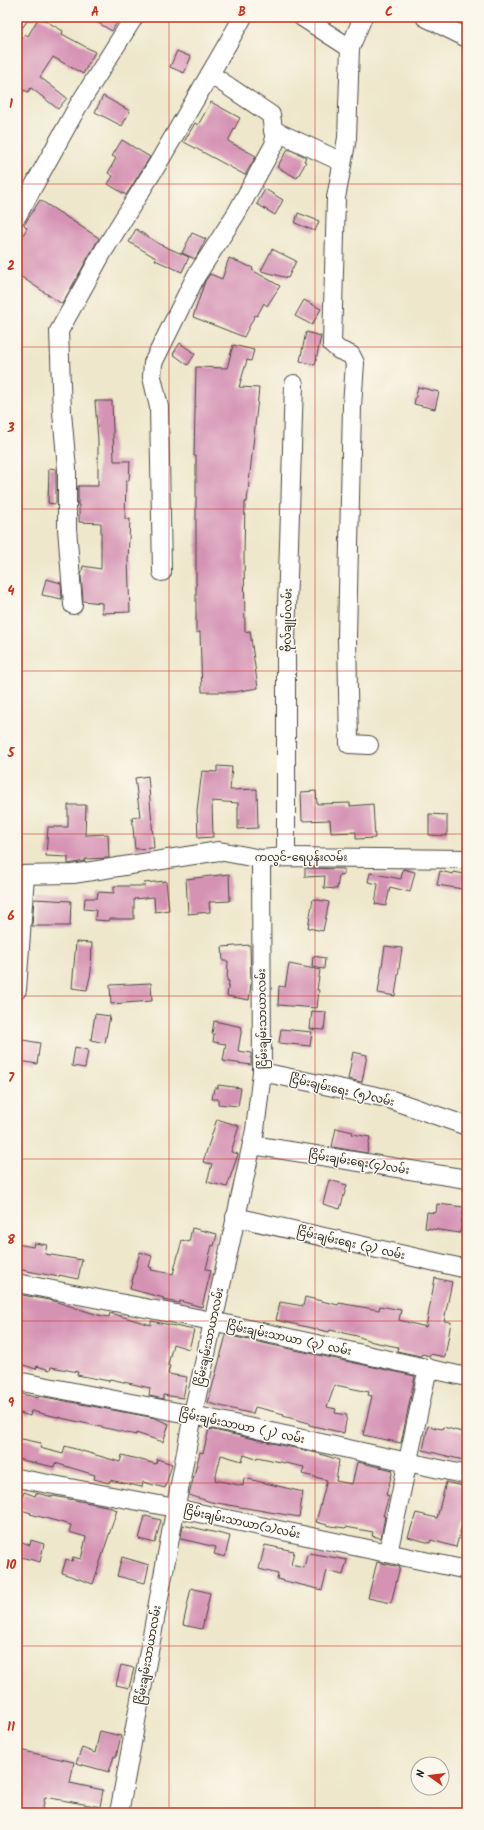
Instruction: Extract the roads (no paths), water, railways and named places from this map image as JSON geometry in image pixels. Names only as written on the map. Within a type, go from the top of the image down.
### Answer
[{"type":"street","points":[[17,216],[78,106],[134,17]]},
{"type":"street","points":[[73,605],[67,528],[67,469],[62,412],[59,331],[104,250],[157,165],[244,17]]},
{"type":"street","points":[[302,17],[350,48]]},
{"type":"street","points":[[363,17],[350,48],[347,138],[336,198],[332,344],[338,350],[351,355],[355,363],[352,406],[347,637],[349,744],[369,745]]},
{"type":"street","points":[[425,17],[467,38]]},
{"type":"street","points":[[162,572],[159,407],[152,377],[153,363],[196,276],[236,214],[275,142],[271,115],[210,74]]},
{"type":"street","points":[[273,130],[342,162]]},
{"type":"street","name":"ဗိုလ်ချုပ်လမ်း","points":[[286,857],[286,641],[294,384]]},
{"type":"street","name":"ကလွင်-ရေပုန်းလမ်း","points":[[21,875],[73,874],[219,851],[261,859],[286,857],[467,859]]},
{"type":"street","name":"ငြိမ်းချမ်းသာယာလမ်း","points":[[119,1813],[193,1415],[212,1321],[255,1130],[262,1072],[261,859]]},
{"type":"street","points":[[17,990],[21,875]]},
{"type":"street","name":"ငြိမ်းချမ်းရေး (၅)လမ်း","points":[[262,1072],[386,1098],[467,1126]]},
{"type":"street","name":"ငြိမ်းချမ်းရေး(၄)လမ်း","points":[[252,1145],[467,1179]]},
{"type":"street","name":"ငြိမ်းချမ်းရေး (၃) လမ်း","points":[[235,1217],[467,1269]]},
{"type":"street","name":"ငြိမ်းချမ်းသာယာ (၃) လမ်း","points":[[17,1283],[212,1321],[467,1377]]},
{"type":"street","points":[[388,1553],[428,1368]]},
{"type":"street","name":"ငြိမ်းချမ်းသာယာ (၂) လမ်း","points":[[17,1381],[193,1415],[467,1475]]},
{"type":"street","name":"ငြိမ်းချမ်းသာယာ(၁)လမ်း","points":[[17,1478],[175,1508],[467,1570]]}]
